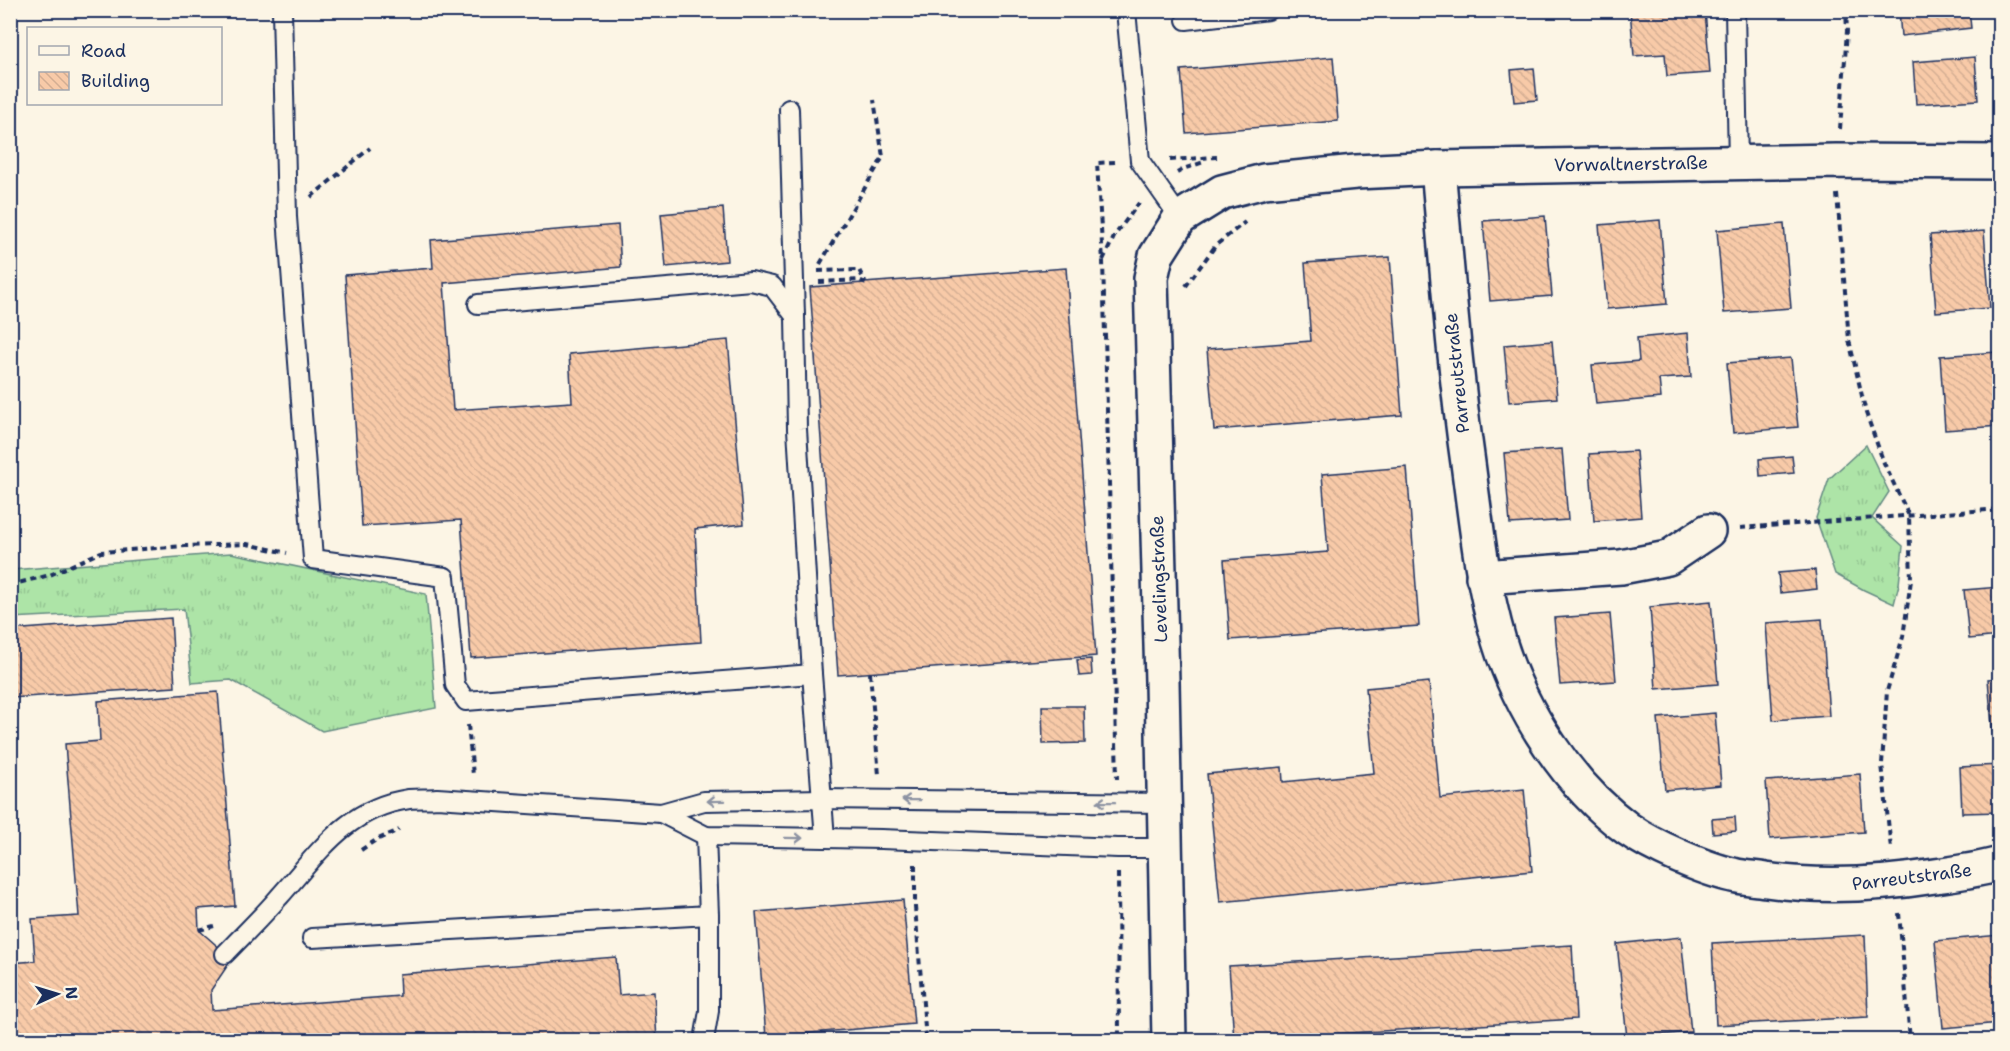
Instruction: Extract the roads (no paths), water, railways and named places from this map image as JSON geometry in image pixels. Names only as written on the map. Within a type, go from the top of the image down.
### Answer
[{"type":"street","name":"Vorwaltnerstraße","points":[[1264,181],[1356,172],[1438,168],[1738,162],[2000,162]]},
{"type":"street","name":"Parreutstraße","points":[[1438,168],[1457,382],[1483,577],[1500,643],[1523,701],[1554,751],[1589,795],[1629,830],[1676,855],[1732,875],[1790,884],[1895,883],[2000,864]]},
{"type":"street","name":"Levelingstraße","points":[[1169,1041],[1151,278],[1156,256],[1180,218],[1222,192],[1264,181]]},
{"type":"street","points":[[1483,577],[1621,567],[1659,560],[1668,558],[1708,531]]},
{"type":"lane","points":[[282,10],[287,217],[313,559],[445,577],[454,685],[466,701],[812,674]]},
{"type":"lane","points":[[1126,10],[1140,161],[1180,218]]},
{"type":"lane","points":[[1186,20],[1268,10]]},
{"type":"lane","points":[[1735,10],[1738,162]]},
{"type":"lane","points":[[789,109],[805,278],[795,316],[797,429],[825,838]]},
{"type":"lane","points":[[478,304],[752,281],[772,286],[805,278]]},
{"type":"lane","points":[[772,286],[795,316]]},
{"type":"lane","points":[[225,954],[280,897],[334,835],[355,818],[379,807],[409,799],[437,798],[661,813],[704,801],[822,799],[1164,803]]},
{"type":"lane","points":[[661,813],[706,836],[1165,848]]},
{"type":"lane","points":[[704,1041],[709,1011],[706,836]]},
{"type":"lane","points":[[312,938],[709,915]]}]
